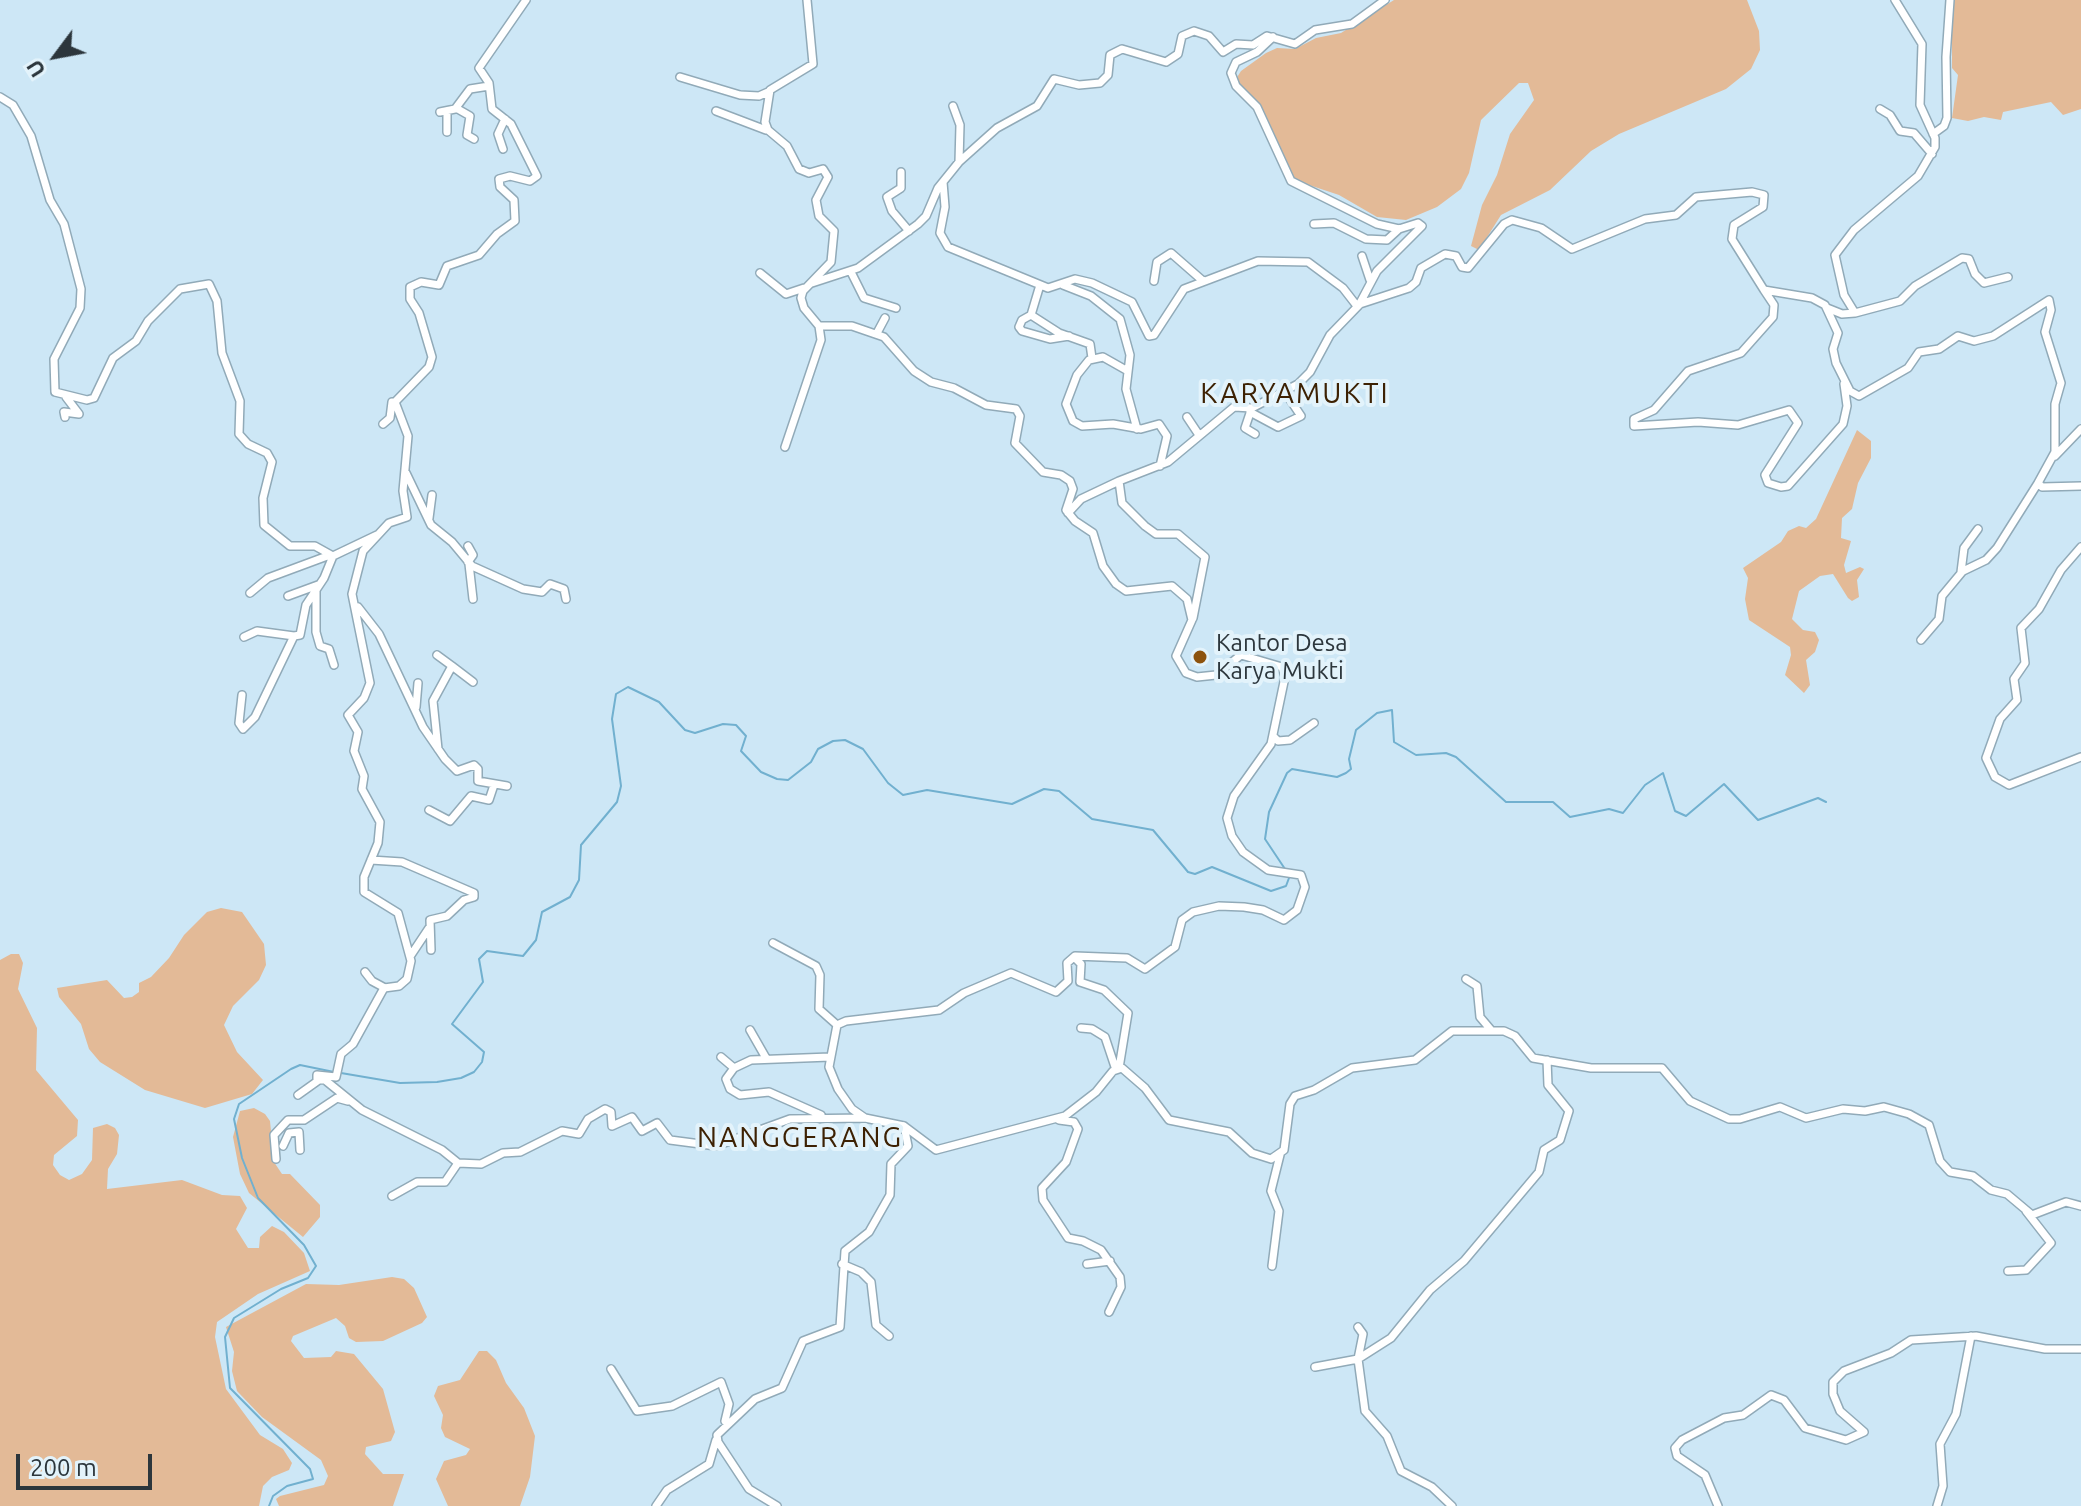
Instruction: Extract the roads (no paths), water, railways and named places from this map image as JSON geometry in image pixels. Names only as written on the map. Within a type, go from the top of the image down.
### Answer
[{"type":"street","points":[[383,424],[390,418],[393,398],[432,361],[419,313],[410,299],[411,286],[421,282],[439,285],[449,265],[479,255],[497,234],[515,221],[515,203],[500,187],[499,179],[510,176],[530,181],[537,176],[534,164],[505,119],[492,109],[489,86],[480,66],[526,0]]},
{"type":"street","points":[[680,77],[740,95],[759,96],[768,92],[813,64],[807,0]]},
{"type":"street","points":[[760,273],[786,294],[851,272],[926,216],[943,182],[959,162],[997,128],[1032,110],[1054,79],[1079,85],[1103,81],[1108,75],[1110,55],[1117,50],[1133,50],[1163,63],[1178,54],[1182,36],[1194,31],[1209,36],[1223,52],[1236,44],[1250,45],[1264,37],[1295,44],[1315,30],[1347,27],[1385,0]]},
{"type":"street","points":[[1855,313],[1844,295],[1835,255],[1854,230],[1918,176],[1936,141],[1920,105],[1924,49],[1895,0]]},
{"type":"street","points":[[1933,134],[1944,126],[1947,118],[1946,57],[1950,0]]},
{"type":"street","points":[[1273,37],[1257,52],[1236,62],[1231,73],[1236,86],[1257,107],[1291,181],[1297,188],[1321,195],[1377,224],[1399,229]]},
{"type":"street","points":[[447,132],[444,112],[456,108],[470,89],[489,86]]},
{"type":"street","points":[[768,92],[765,122],[768,130]]},
{"type":"street","points":[[0,97],[13,105],[31,136],[44,185],[64,224],[78,270],[80,308],[58,347],[52,372],[53,390],[66,397],[79,414],[64,412],[65,417]]},
{"type":"street","points":[[953,106],[960,125],[959,162]]},
{"type":"street","points":[[456,108],[470,116],[467,135],[474,139]]},
{"type":"street","points":[[1880,109],[1890,115],[1900,131],[1914,133],[1932,154]]},
{"type":"street","points":[[716,111],[768,130],[787,146],[799,169],[809,173],[823,169],[828,177],[816,200],[819,216],[834,231],[831,262],[808,285],[801,302],[819,326],[821,340],[785,447]]},
{"type":"street","points":[[503,149],[498,134],[505,119]]},
{"type":"street","points":[[901,172],[901,188],[887,197],[892,211],[909,231]]},
{"type":"street","points":[[943,182],[945,207],[940,233],[948,247],[1048,288],[1081,279],[1132,302],[1150,337],[1181,291],[1258,261],[1304,261],[1343,288],[1358,305]]},
{"type":"street","points":[[1358,305],[1409,288],[1416,282],[1421,268],[1445,254],[1456,256],[1462,267],[1468,268],[1504,224],[1512,220],[1535,225],[1572,249],[1645,219],[1676,215],[1696,197],[1752,192],[1765,198],[1757,213],[1734,225],[1731,230],[1738,250],[1774,305],[1773,317],[1741,353],[1688,371],[1654,410],[1634,419],[1634,426],[1698,422],[1738,425],[1789,410],[1798,423],[1765,475],[1768,483],[1788,486],[1846,418],[1841,374]]},
{"type":"street","points":[[1255,434],[1245,428],[1251,410],[1307,376],[1322,345],[1358,305],[1370,280],[1422,226],[1418,223],[1399,229],[1388,239],[1366,239],[1334,223],[1314,224]]},
{"type":"street","points":[[1154,281],[1157,262],[1171,253],[1203,281]]},
{"type":"street","points":[[1362,256],[1370,280]]},
{"type":"street","points":[[1764,290],[1816,299],[1842,314],[1900,301],[1915,286],[1962,258],[1969,259],[1984,283],[2008,277]]},
{"type":"street","points":[[851,272],[864,298],[896,308]]},
{"type":"street","points":[[66,397],[94,398],[113,358],[136,341],[148,321],[180,289],[209,284],[217,301],[222,353],[240,401],[239,434],[248,444],[267,453],[272,462],[263,498],[264,525],[290,546],[315,546],[331,556]]},
{"type":"street","points":[[1061,284],[1091,296],[1120,319],[1130,355],[1126,389],[1137,429]]},
{"type":"street","points":[[1040,285],[1031,315],[1019,325],[1022,331],[1050,339],[1069,336]]},
{"type":"street","points":[[1827,308],[1838,333],[1834,353],[1841,374],[1852,393],[1859,396],[1908,368],[1919,352],[1939,349],[1958,336],[1974,341],[1993,336],[2049,300],[2046,335],[2061,383],[2056,396],[2053,458]]},
{"type":"street","points":[[1031,315],[1090,344],[1092,358],[1077,375],[1065,402],[1073,421],[1084,426],[1113,424],[1137,429],[1158,424],[1166,433],[1160,466]]},
{"type":"street","points":[[877,333],[885,318]]},
{"type":"street","points":[[819,326],[848,325],[877,333],[925,379],[954,388],[986,405],[1018,411],[1014,441],[1043,472],[1061,475],[1070,481],[1073,489],[1066,505],[1068,513],[1093,533],[1103,566],[1120,588],[1126,591],[1149,586],[1175,587],[1187,599],[1192,620]]},
{"type":"street","points":[[1092,358],[1111,359],[1126,370]]},
{"type":"street","points":[[1068,513],[1081,499],[1160,466],[1234,407],[1251,410],[1278,427],[1301,416],[1285,392]]},
{"type":"street","points":[[398,395],[396,406],[408,436],[404,467],[407,518],[392,522],[362,553],[352,598],[370,683],[364,698],[348,713],[358,732],[354,751],[364,776],[362,789],[379,819],[378,843],[364,877],[364,893],[396,910],[402,939],[411,955]]},
{"type":"street","points":[[1187,417],[1199,435]]},
{"type":"street","points":[[1921,640],[1939,619],[1942,596],[1962,572],[1986,560],[1997,548],[2053,458],[2081,429]]},
{"type":"street","points":[[404,467],[429,521],[469,563],[523,589],[542,592],[550,584],[564,589],[566,599]]},
{"type":"street","points":[[837,1025],[846,1021],[939,1010],[964,993],[1011,973],[1056,992],[1068,981],[1067,963],[1074,957],[1127,958],[1145,969],[1175,947],[1185,916],[1211,906],[1256,909],[1288,919],[1297,910],[1305,887],[1301,875],[1268,870],[1243,852],[1232,836],[1227,818],[1234,796],[1264,759],[1274,737],[1276,706],[1285,677],[1282,667],[1241,655],[1216,675],[1190,675],[1180,666],[1176,656],[1192,620],[1205,557],[1178,534],[1156,534],[1145,526],[1122,503],[1119,481]]},
{"type":"street","points":[[2038,483],[2042,487],[2081,486]]},
{"type":"street","points":[[429,521],[432,495]]},
{"type":"street","points":[[1962,572],[1959,568],[1964,548],[1978,529]]},
{"type":"street","points":[[250,593],[268,578],[331,556],[383,532]]},
{"type":"street","points":[[468,546],[473,555],[469,563],[473,599]]},
{"type":"street","points":[[2081,547],[2061,570],[2039,609],[2021,628],[2025,663],[2014,679],[2017,700],[2000,719],[1986,758],[1995,777],[2009,785],[2081,757]]},
{"type":"street","points":[[244,637],[256,631],[300,635],[305,609],[331,556]]},
{"type":"street","points":[[288,596],[318,586]]},
{"type":"street","points":[[318,586],[316,632],[320,646],[329,649],[334,665]]},
{"type":"street","points":[[352,598],[379,634],[438,749],[457,771],[475,765],[478,781],[507,786]]},
{"type":"street","points":[[242,695],[239,723],[243,729],[255,717],[294,636]]},
{"type":"street","points":[[437,655],[473,682]]},
{"type":"street","points":[[438,749],[433,701],[452,666]]},
{"type":"street","points":[[415,709],[418,683]]},
{"type":"street","points":[[1274,737],[1278,741],[1290,740],[1314,723]]},
{"type":"street","points":[[429,810],[450,821],[471,796],[488,801],[494,785]]},
{"type":"street","points":[[365,972],[372,981],[385,988],[398,987],[408,978],[411,955],[429,928],[431,918],[447,916],[464,900],[474,897],[474,893],[402,862],[371,860]]},
{"type":"street","points":[[429,928],[433,935],[431,950]]},
{"type":"street","points":[[773,943],[816,966],[820,975],[819,1009],[837,1025]]},
{"type":"street","points":[[830,1057],[751,1060],[734,1068],[726,1079],[734,1092],[745,1096],[769,1092],[826,1117],[845,1121],[865,1118],[904,1126],[917,1132],[933,1150],[1049,1120],[1072,1111],[1118,1069],[1128,1013],[1104,990],[1081,984],[1081,964],[1074,957]]},
{"type":"street","points":[[1466,979],[1477,986],[1480,1017],[1484,1026],[1493,1031]]},
{"type":"street","points":[[319,1080],[317,1075],[337,1076],[342,1052],[353,1044],[362,1022],[385,988]]},
{"type":"street","points":[[837,1025],[830,1073],[852,1109],[865,1118]]},
{"type":"street","points":[[1081,1028],[1092,1029],[1105,1037],[1118,1069]]},
{"type":"street","points":[[750,1030],[766,1058]]},
{"type":"street","points":[[1272,1266],[1279,1211],[1271,1191],[1280,1155],[1287,1141],[1290,1104],[1295,1096],[1323,1086],[1352,1068],[1415,1060],[1452,1031],[1493,1031],[1510,1033],[1530,1057],[1591,1068],[1662,1068],[1690,1101],[1729,1119],[1740,1119],[1780,1107],[1806,1118],[1843,1109],[1865,1111],[1884,1107],[1909,1114],[1929,1125],[1938,1156],[1946,1170],[1973,1176],[1991,1190],[2007,1194],[2025,1210],[2051,1243],[2026,1270],[2008,1271]]},
{"type":"street","points":[[721,1057],[734,1068]]},
{"type":"street","points":[[1315,1367],[1358,1359],[1391,1338],[1430,1290],[1464,1261],[1539,1172],[1544,1150],[1560,1140],[1569,1111],[1548,1085],[1547,1060]]},
{"type":"street","points":[[1118,1069],[1128,1071],[1163,1115],[1175,1123],[1221,1129],[1236,1136],[1257,1157],[1271,1159],[1280,1155]]},
{"type":"street","points":[[298,1095],[319,1080],[325,1080],[350,1102],[393,1128],[444,1151],[458,1163],[481,1164],[503,1153],[520,1152],[562,1131],[579,1134],[588,1119],[605,1109],[611,1112],[613,1126],[632,1117],[642,1131],[656,1123],[673,1141],[719,1147],[744,1133],[790,1119],[826,1117]]},
{"type":"street","points":[[280,1146],[277,1129],[288,1120],[300,1120],[337,1098],[350,1102]]},
{"type":"street","points":[[276,1159],[285,1138],[296,1133],[300,1120]]},
{"type":"street","points":[[1049,1120],[1074,1122],[1078,1129],[1066,1162],[1042,1188],[1043,1200],[1068,1238],[1091,1244],[1110,1261],[1122,1283],[1109,1312]]},
{"type":"street","points":[[723,1427],[755,1399],[782,1388],[803,1341],[840,1327],[842,1264],[847,1248],[867,1235],[890,1195],[891,1164],[908,1146],[904,1126]]},
{"type":"street","points":[[280,1146],[299,1148],[300,1134],[296,1133]]},
{"type":"street","points":[[392,1196],[417,1182],[445,1182],[458,1163]]},
{"type":"street","points":[[2025,1210],[2035,1215],[2066,1202],[2081,1206]]},
{"type":"street","points":[[1087,1264],[1110,1261]]},
{"type":"street","points":[[842,1264],[861,1272],[871,1282],[876,1325],[889,1336]]},
{"type":"street","points":[[1358,1327],[1363,1334],[1358,1359],[1365,1411],[1387,1436],[1401,1471],[1432,1487],[1452,1506]]},
{"type":"street","points":[[1718,1506],[1705,1475],[1676,1454],[1679,1442],[1724,1418],[1743,1415],[1775,1395],[1784,1400],[1799,1423],[1813,1433],[1841,1441],[1864,1432],[1844,1417],[1833,1394],[1837,1377],[1919,1337],[1971,1336],[2045,1349],[2081,1349]]},
{"type":"street","points":[[1937,1506],[1943,1486],[1940,1444],[1956,1414],[1971,1336]]},
{"type":"street","points":[[611,1369],[637,1411],[672,1406],[721,1382],[729,1404],[709,1464],[667,1490],[656,1506]]},
{"type":"street","points":[[717,1437],[749,1489],[777,1506]]},
{"type":"waterway","points":[[341,1073],[400,1083],[437,1082],[461,1078],[474,1072],[482,1062],[484,1052],[452,1024],[483,982],[479,959],[487,951],[523,956],[536,940],[542,912],[570,897],[579,880],[581,845],[617,802],[621,786],[612,719],[616,694],[628,687],[659,702],[685,730],[695,733],[723,724],[736,725],[746,736],[741,751],[761,772],[777,779],[788,780],[811,762],[818,749],[833,741],[845,740],[863,749],[888,783],[903,795],[927,790],[1012,804],[1044,789],[1059,791],[1092,819],[1153,830],[1188,872],[1195,874],[1212,867],[1271,891],[1286,886],[1289,878]]},
{"type":"waterway","points":[[1285,869],[1265,839],[1269,812],[1287,773],[1292,769],[1337,777],[1346,773],[1351,769],[1349,759],[1356,730],[1377,713],[1392,710],[1394,742],[1416,755],[1446,753],[1456,757],[1506,802],[1553,802],[1570,817],[1609,809],[1623,813],[1645,785],[1663,773],[1675,811],[1686,816],[1724,784],[1758,820],[1818,798],[1826,802]]},
{"type":"waterway","points":[[269,1506],[273,1496],[287,1486],[313,1479],[310,1469],[230,1388],[225,1337],[234,1318],[281,1289],[308,1278],[316,1266],[304,1245],[258,1198],[242,1158],[234,1119],[239,1104],[291,1069],[300,1065],[334,1072]]},
{"type":"place","name":"Kantor Desa Karya Mukti","points":[[1200,657]]},
{"type":"district","name":"KARYAMUKTI","points":[[1295,394]]},
{"type":"district","name":"NANGGERANG","points":[[800,1138]]}]
